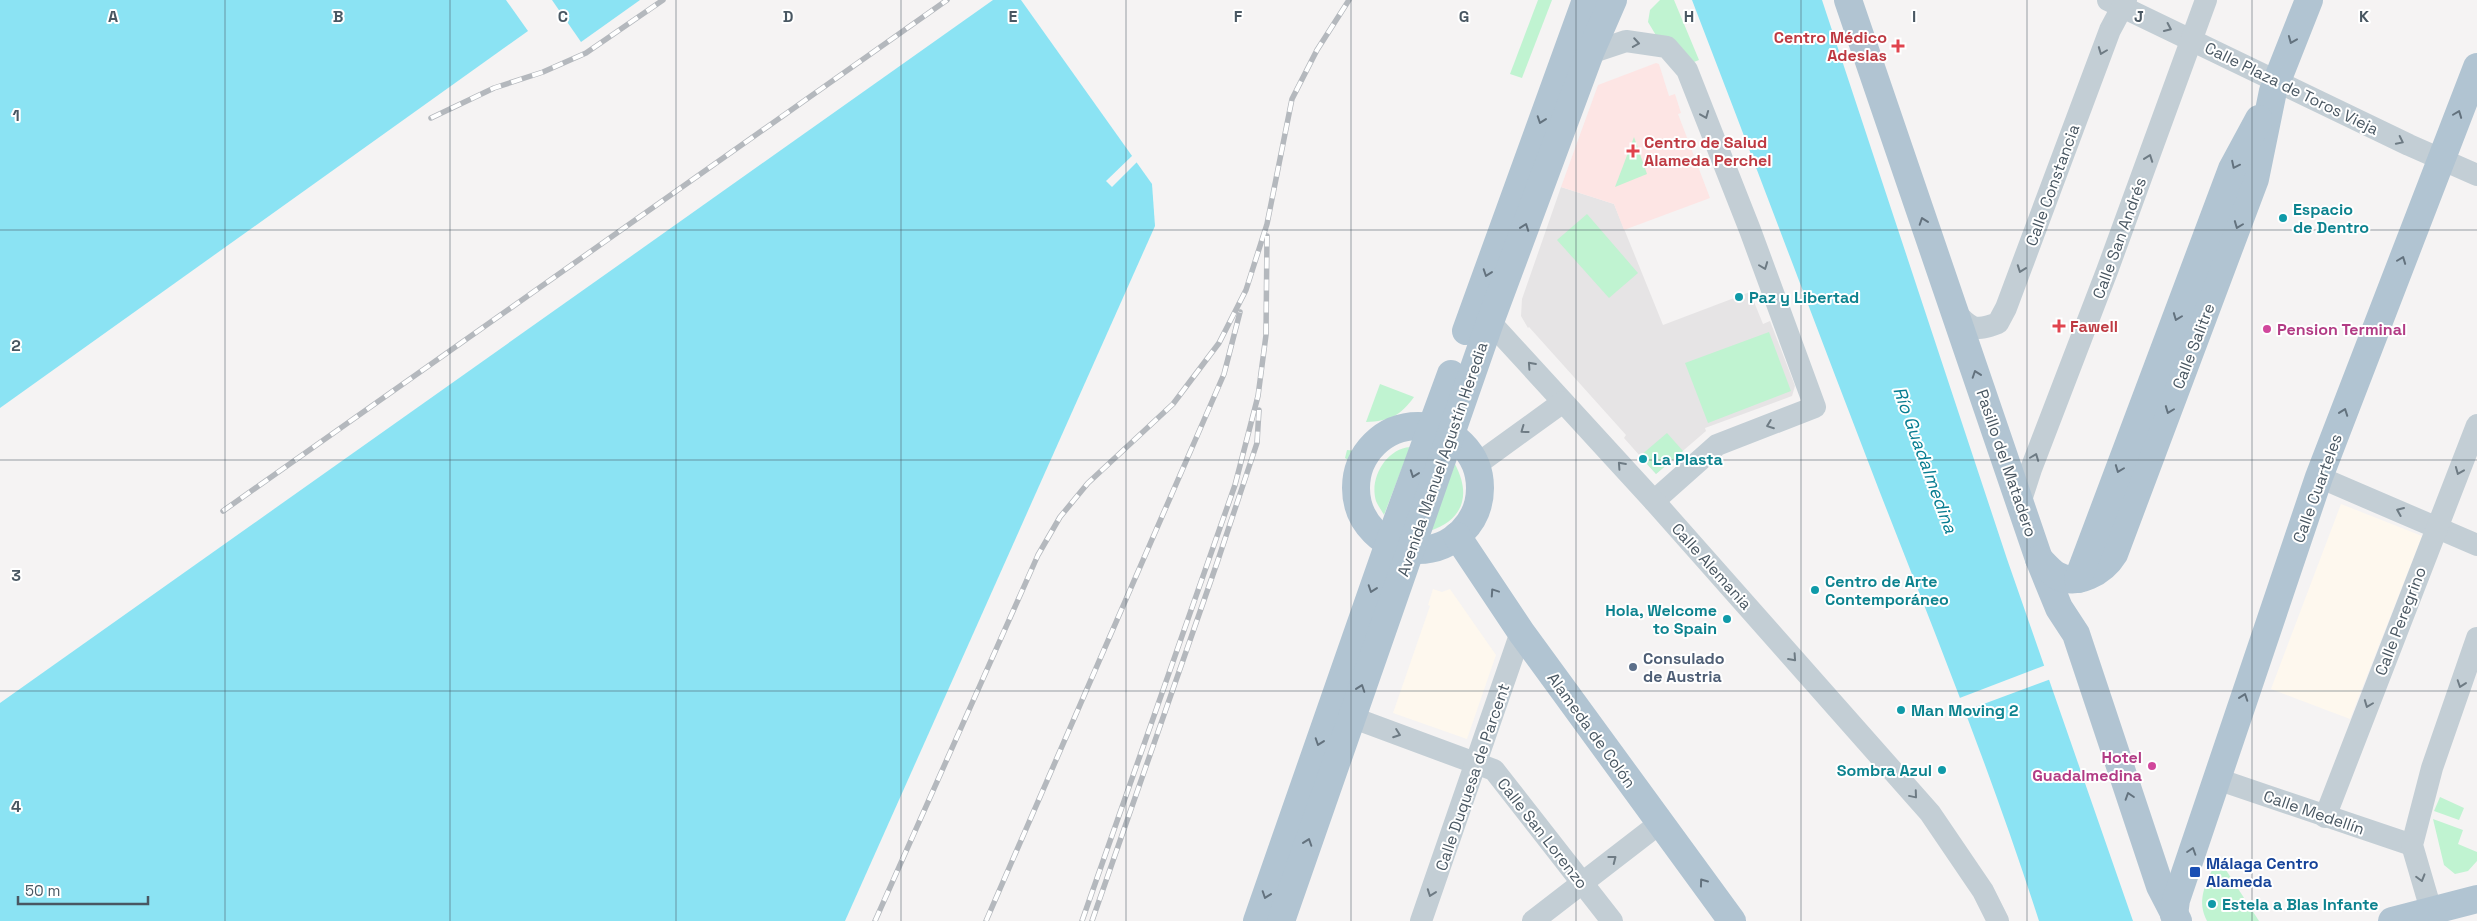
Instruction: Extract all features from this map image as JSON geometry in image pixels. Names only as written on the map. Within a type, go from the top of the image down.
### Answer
[{"type":"main road","name":"Pasillo del Matadero","points":[[1848,0],[2039,559],[2059,608],[2076,634],[2160,886],[2176,918]]},
{"type":"main road","name":"Calle Salitre","points":[[2039,559],[2058,576],[2078,579],[2092,574],[2106,565],[2117,546],[2255,179],[2275,86],[2308,0]]},
{"type":"main road","name":"Avenida Manuel Agustín Heredia","points":[[1441,432],[1490,322],[1609,3]]},
{"type":"main road","name":"Avenida Manuel Agustín Heredia","points":[[1257,921],[1441,432],[1609,3]]},
{"type":"main road","name":"Calle Cuarteles","points":[[2176,918],[2176,900],[2319,477],[2477,67]]},
{"type":"main road","points":[[1412,427],[1441,432],[1468,451],[1476,464],[1480,493],[1476,510],[1468,524],[1457,536],[1442,545],[1426,550],[1399,546],[1374,531],[1363,516],[1357,499],[1357,481],[1360,466],[1378,442],[1394,432],[1412,427]]},
{"type":"main road","name":"Alameda de Colón","points":[[1457,536],[1521,632],[1732,921]]},
{"type":"main road","name":"Avenida Manuel Agustín Heredia","points":[[1281,921],[1351,717],[1399,546]]},
{"type":"main road","points":[[2392,921],[2441,913],[2477,899]]},
{"type":"street","name":"Calle San Andrés","points":[[2020,503],[2030,469],[2107,271],[2206,0]]},
{"type":"street","name":"Calle Constancia","points":[[1954,311],[1969,327],[1982,329],[1998,323],[2006,308],[2119,2]]},
{"type":"street","name":"Calle Plaza de Toros Vieja","points":[[2119,2],[2191,39],[2275,86],[2477,175]]},
{"type":"street","points":[[1590,53],[1626,41],[1667,47],[1687,70],[1750,230],[1815,407],[1717,445],[1654,501]]},
{"type":"street","name":"Calle Alemania","points":[[1490,322],[1654,501],[1930,814],[1983,891],[1998,921]]},
{"type":"street","points":[[1476,464],[1563,402]]},
{"type":"street","name":"Calle Peregrino","points":[[2325,817],[2477,426]]},
{"type":"street","points":[[2319,477],[2477,545]]},
{"type":"street","name":"Calle Duquesa de Parcent","points":[[1421,921],[1478,763],[1521,632]]},
{"type":"street","points":[[2441,913],[2412,845],[2432,768],[2477,638]]},
{"type":"street","name":"Calle San Lorenzo","points":[[1351,717],[1494,770],[1612,921]]},
{"type":"street","name":"Calle Medellín","points":[[2217,779],[2412,845]]},
{"type":"street","points":[[1533,921],[1660,822]]},
{"type":"shaded area","name":"Centro de Salud Alameda Perchel","points":[[1656,63],[1659,64],[1669,96],[1675,94],[1681,113],[1678,114],[1710,198],[1624,230],[1614,204],[1561,187],[1598,85]]},
{"type":"shaded area","points":[[1561,187],[1614,204],[1663,325],[1750,292],[1763,324],[1770,321],[1795,386],[1792,396],[1705,428],[1706,431],[1656,474],[1624,438],[1626,435],[1528,328],[1521,316],[1522,299]]},
{"type":"shaded area","points":[[2341,504],[2422,536],[2350,719],[2271,689]]},
{"type":"shaded area","points":[[1433,589],[1442,592],[1450,589],[1496,655],[1467,739],[1393,713],[1430,606],[1428,605]]},
{"type":"green space","points":[[1538,0],[1552,0],[1522,78],[1510,74]]},
{"type":"green space","points":[[1660,0],[1674,0],[1699,60],[1694,62],[1657,37],[1648,22],[1650,10]]},
{"type":"green space","points":[[1634,137],[1647,174],[1615,187]]},
{"type":"green space","points":[[1587,214],[1638,273],[1609,298],[1557,240]]},
{"type":"green space","points":[[1769,332],[1791,391],[1708,423],[1685,363]]},
{"type":"green space","points":[[1380,384],[1414,397],[1404,409],[1394,416],[1388,419],[1366,422]]},
{"type":"green space","points":[[1667,433],[1683,451],[1656,474],[1640,456]]},
{"type":"green space","points":[[1410,447],[1384,515],[1376,501],[1374,492],[1377,474],[1381,466],[1394,453]]},
{"type":"green space","points":[[1347,450],[1365,452],[1357,466],[1345,458]]},
{"type":"green space","points":[[1455,464],[1463,486],[1461,505],[1457,513],[1450,520],[1430,531]]},
{"type":"green space","points":[[2440,797],[2464,808],[2459,820],[2434,811]]},
{"type":"green space","points":[[2433,819],[2463,830],[2458,844],[2477,852],[2477,861],[2468,871],[2455,874],[2444,865]]},
{"type":"green space","points":[[2216,865],[2224,867],[2259,921],[2207,921],[2202,907],[2203,894],[2213,868]]},
{"type":"water","points":[[0,0],[506,0],[528,31],[0,408]]},
{"type":"water","points":[[552,0],[640,0],[581,42]]},
{"type":"water","points":[[993,0],[1021,0],[1152,184],[1155,226],[845,921],[0,921],[0,703]]},
{"type":"water","name":"Río Guadalmedina","points":[[1692,0],[1822,0],[2007,559],[2133,921],[2039,921],[2002,812],[1962,704]]},
{"type":"pier","points":[[1134,154],[1139,160],[1112,187],[1106,181]]},
{"type":"pier","points":[[2046,665],[2051,679],[1962,712],[1957,699]]},
{"type":"railway","points":[[431,118],[494,88],[543,72],[586,53],[663,0]]},
{"type":"railway","points":[[223,511],[947,0]]},
{"type":"railway","points":[[875,921],[1038,555],[1060,517],[1088,483],[1173,404],[1219,343],[1246,290],[1267,224],[1292,99],[1317,50],[1349,0]]},
{"type":"railway","points":[[1082,921],[1235,485],[1258,396],[1266,335],[1267,236]]},
{"type":"railway","points":[[986,921],[1224,374],[1240,312]]},
{"type":"railway","points":[[1092,921],[1257,443],[1259,410]]},
{"type":"place","name":"Centro Médico Adeslas","points":[[1898,46]]},
{"type":"place","name":"Centro de Salud Alameda Perchel","points":[[1633,151]]},
{"type":"place","name":"Espacio de Dentro","points":[[2283,218]]},
{"type":"place","name":"Paz y Libertad","points":[[1739,297]]},
{"type":"place","name":"Fawell","points":[[2059,326]]},
{"type":"place","name":"Pension Terminal","points":[[2267,329]]},
{"type":"place","name":"La Plasta","points":[[1643,459]]},
{"type":"place","name":"Centro de Arte Contemporáneo","points":[[1815,590]]},
{"type":"place","name":"Hola, Welcome to Spain","points":[[1727,619]]},
{"type":"place","name":"Consulado de Austria","points":[[1633,667]]},
{"type":"place","name":"Man Moving 2","points":[[1901,710]]},
{"type":"place","name":"Hotel Guadalmedina","points":[[2152,766]]},
{"type":"place","name":"Sombra Azul","points":[[1942,770]]},
{"type":"place","name":"Málaga Centro Alameda","points":[[2195,872]]},
{"type":"place","name":"Estela a Blas Infante","points":[[2212,904]]}]
